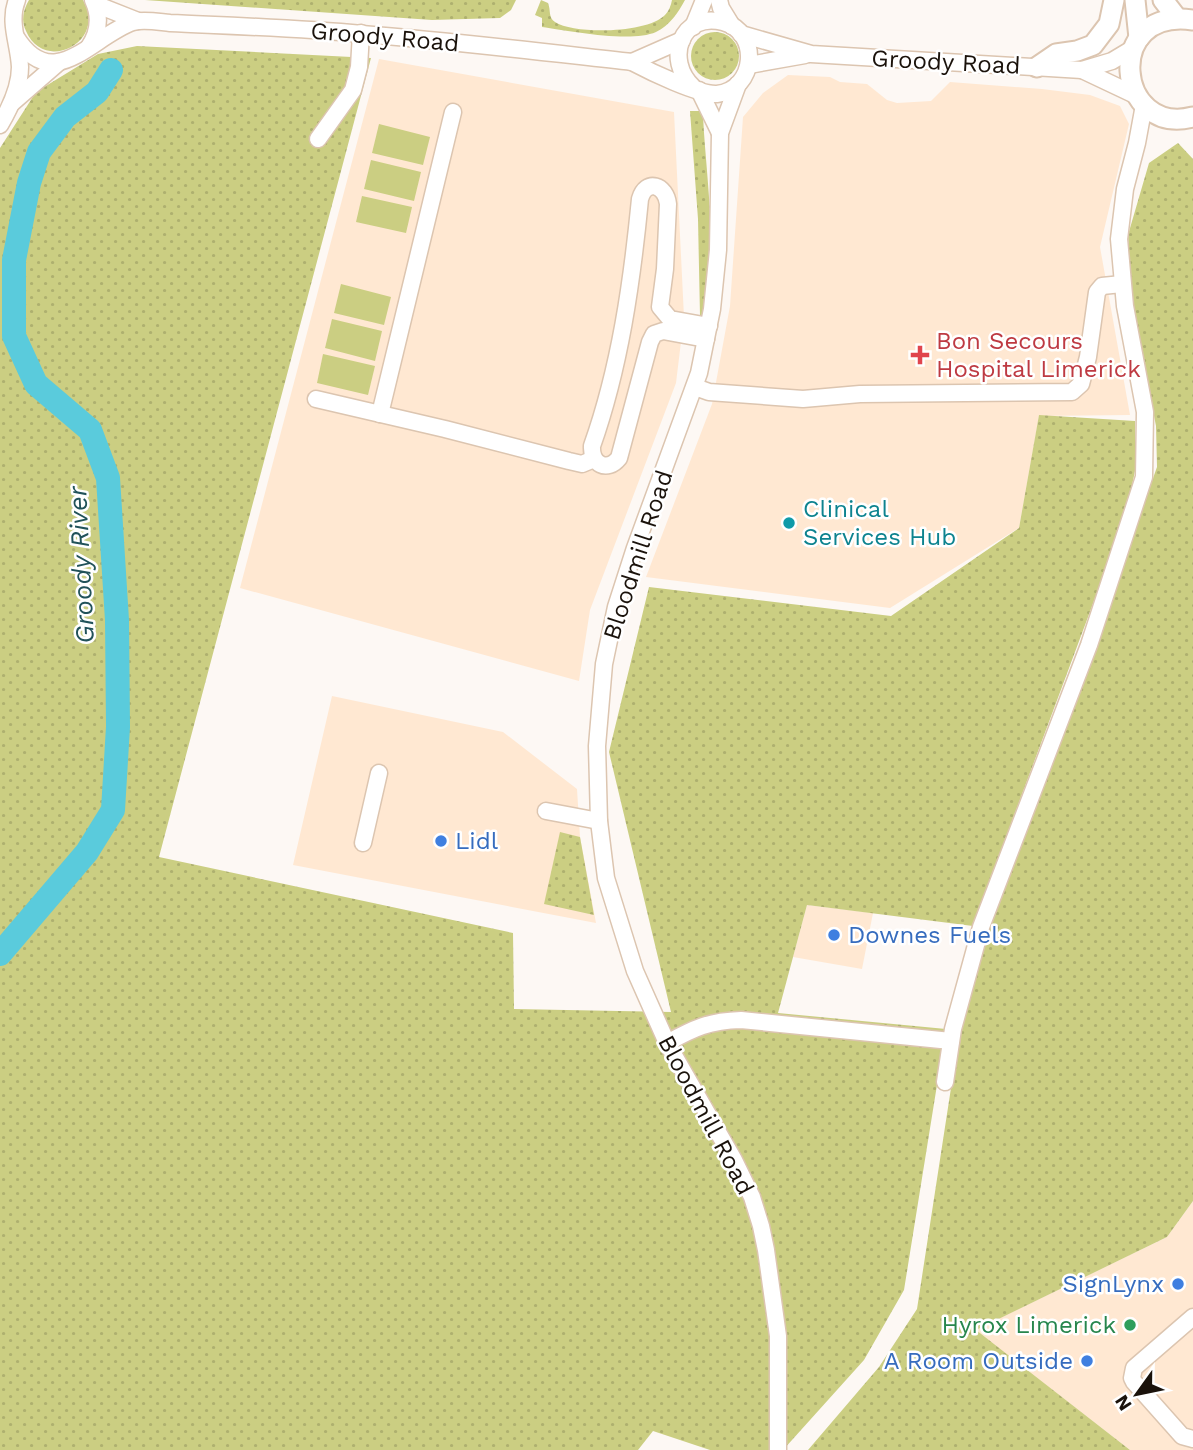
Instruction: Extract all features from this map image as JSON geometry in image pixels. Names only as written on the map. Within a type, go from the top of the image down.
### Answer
[{"type":"main road","points":[[1037,67],[1056,54],[1093,45],[1109,24],[1114,0]]},
{"type":"main road","points":[[1135,0],[1136,43],[1129,64],[1130,81],[1140,101],[1193,131]]},
{"type":"main road","points":[[1163,0],[1185,19]]},
{"type":"main road","points":[[1136,43],[1156,23],[1185,19]]},
{"type":"main road","points":[[1168,118],[1193,117]]},
{"type":"street","points":[[0,125],[12,103],[20,69],[14,9],[18,0]]},
{"type":"street","points":[[704,0],[693,27],[682,40],[677,57],[684,79],[696,89],[720,133]]},
{"type":"street","points":[[632,62],[656,76],[716,94],[728,91],[738,84],[746,75],[750,51],[721,8],[719,0]]},
{"type":"street","points":[[94,2],[138,21]]},
{"type":"street","points":[[89,48],[98,28],[99,15],[94,2]]},
{"type":"street","points":[[0,7],[23,48],[34,57],[58,63]]},
{"type":"street","points":[[693,27],[715,20],[811,54]]},
{"type":"street","points":[[12,103],[58,63],[80,55],[138,21]]},
{"type":"street","name":"Groody Road","points":[[138,21],[361,33],[632,62]]},
{"type":"street","points":[[318,139],[353,90],[359,67],[361,33]]},
{"type":"street","points":[[632,62],[682,40]]},
{"type":"street","points":[[1082,70],[1112,61],[1136,43]]},
{"type":"street","points":[[749,65],[811,54]]},
{"type":"street","name":"Groody Road","points":[[811,54],[1082,70]]},
{"type":"street","points":[[945,1082],[951,1041],[981,927],[1089,645],[1144,477],[1145,412],[1122,284],[1119,239],[1125,189],[1137,143],[1140,101],[1082,70]]},
{"type":"street","points":[[720,133],[738,84]]},
{"type":"street","points":[[380,414],[453,112]]},
{"type":"street","points":[[1137,143],[1168,118]]},
{"type":"street","name":"Bloodmill Road","points":[[720,133],[718,250],[707,333],[695,387],[616,607],[604,664],[597,746],[599,821],[606,878],[625,944],[647,1002],[667,1043],[734,1160],[752,1197],[761,1226],[778,1336],[778,1450]]},
{"type":"street","points":[[652,184],[659,186],[667,196],[668,204],[665,270],[660,307],[670,319],[707,333],[663,331],[654,334],[619,458],[615,463],[605,466],[594,459],[592,446],[621,335],[631,284],[640,199],[642,191],[652,184]]},
{"type":"street","points":[[695,387],[709,393],[803,399],[860,394],[1072,392],[1082,384],[1097,292],[1102,286],[1122,284]]},
{"type":"street","points":[[316,399],[582,464],[594,459]]},
{"type":"street","points":[[363,843],[379,773]]},
{"type":"street","points":[[546,811],[599,821]]},
{"type":"street","points":[[667,1043],[698,1026],[741,1020],[951,1041]]},
{"type":"street","points":[[1193,1317],[1134,1368],[1132,1373],[1134,1382],[1182,1436],[1193,1439]]},
{"type":"shaded area","points":[[379,59],[674,112],[684,317],[676,383],[590,610],[579,681],[240,588]]},
{"type":"shaded area","name":"Bon Secours Hospital Limerick","points":[[788,75],[830,77],[840,82],[867,84],[887,100],[897,103],[931,101],[950,82],[1090,95],[1120,106],[1129,124],[1100,247],[1130,415],[1039,416],[1019,528],[890,608],[646,577],[712,404],[730,306],[743,117],[763,93]]},
{"type":"shaded area","points":[[332,696],[503,732],[577,789],[580,837],[596,923],[293,865]]},
{"type":"shaded area","name":"Downes Fuels","points":[[807,905],[873,913],[862,969],[793,957]]},
{"type":"shaded area","points":[[1193,1201],[1193,1450],[1130,1450],[975,1330],[1167,1237]]},
{"type":"green space","points":[[29,0],[83,0],[88,15],[87,29],[81,40],[59,51],[46,50],[35,44],[26,31],[23,19]]},
{"type":"green space","points":[[145,0],[516,0],[511,10],[500,18],[432,20]]},
{"type":"green space","points":[[541,0],[548,3],[550,16],[555,22],[578,29],[611,30],[643,26],[656,21],[665,15],[672,0],[685,0],[673,18],[661,29],[632,36],[600,35],[542,27],[542,18],[535,15]]},
{"type":"green space","points":[[715,32],[724,33],[732,39],[738,47],[738,65],[732,73],[724,79],[715,80],[706,79],[698,73],[692,65],[691,56],[692,47],[698,39],[706,33]]},
{"type":"green space","points":[[137,46],[371,58],[159,857],[513,933],[514,1009],[671,1012],[609,752],[649,587],[891,616],[1019,528],[1039,415],[1135,421],[1135,471],[1126,515],[973,926],[807,905],[778,1013],[946,1029],[904,1290],[864,1360],[783,1450],[710,1450],[653,1431],[638,1450],[0,1450],[0,148],[36,92],[98,54]]},
{"type":"green space","points":[[690,111],[701,111],[703,116],[710,216],[708,291],[703,314],[700,316],[698,219]]},
{"type":"green space","points":[[379,124],[430,137],[423,165],[372,153]]},
{"type":"green space","points":[[1178,143],[1193,159],[1193,1201],[1167,1237],[976,1330],[1130,1450],[808,1450],[879,1367],[917,1309],[959,1036],[988,931],[1037,806],[1157,467],[1156,426],[1131,299],[1128,235],[1149,163]]},
{"type":"green space","points":[[371,160],[421,172],[414,201],[364,189]]},
{"type":"green space","points":[[362,196],[412,207],[406,233],[356,222]]},
{"type":"green space","points":[[341,284],[391,297],[384,325],[334,313]]},
{"type":"green space","points":[[332,319],[382,331],[375,361],[325,348]]},
{"type":"green space","points":[[323,354],[375,366],[368,395],[317,383]]},
{"type":"green space","points":[[560,832],[580,837],[594,915],[544,904]]},
{"type":"waterway","name":"Groody River","points":[[0,954],[87,852],[113,810],[118,727],[117,620],[108,478],[90,430],[36,384],[14,336],[14,260],[29,183],[39,152],[65,117],[97,92],[111,70]]},
{"type":"place","name":"Bon Secours Hospital Limerick","points":[[920,355]]},
{"type":"place","name":"Clinical Services Hub","points":[[789,523]]},
{"type":"place","name":"Lidl","points":[[441,841]]},
{"type":"place","name":"Downes Fuels","points":[[834,935]]},
{"type":"place","name":"SignLynx","points":[[1178,1284]]},
{"type":"place","name":"Hyrox Limerick","points":[[1130,1325]]},
{"type":"place","name":"A Room Outside","points":[[1087,1361]]}]
